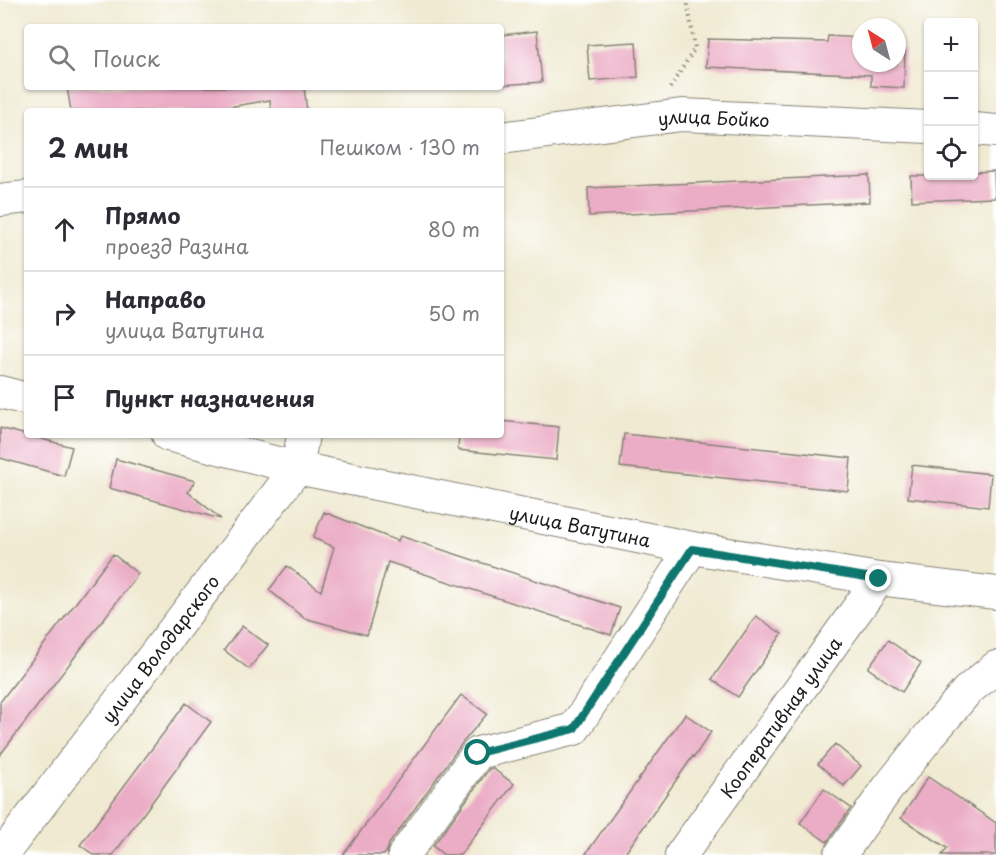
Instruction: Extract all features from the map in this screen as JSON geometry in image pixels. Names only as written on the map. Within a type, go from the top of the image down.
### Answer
[{"type":"street","name":"улица Бойко","points":[[504,138],[682,115],[924,127]]},
{"type":"street","points":[[978,129],[996,131]]},
{"type":"street","points":[[0,200],[24,197]]},
{"type":"street","points":[[0,392],[24,398]]},
{"type":"street","name":"улица Ватутина","points":[[180,438],[297,468],[692,549],[879,579],[996,593]]},
{"type":"street","name":"улица Володарского","points":[[2,855],[297,468],[302,438]]},
{"type":"street","points":[[404,855],[478,753],[574,729],[692,549]]},
{"type":"street","name":"Кооперативная улица","points":[[681,855],[879,579]]},
{"type":"street","points":[[840,855],[888,788],[930,735],[967,691],[996,668]]},
{"type":"path","points":[[650,119],[695,48],[687,0]]},
{"type":"building","points":[[537,31],[542,82],[504,85],[504,35]]},
{"type":"building","points":[[828,36],[852,37],[852,72],[904,72],[904,88],[871,86],[871,75],[706,67],[708,39],[827,42]]},
{"type":"building","points":[[636,42],[638,77],[590,81],[587,45]]},
{"type":"building","points":[[68,90],[304,90],[307,108],[271,108],[270,100],[229,108],[70,108]]},
{"type":"building","points":[[994,171],[995,198],[912,201],[911,176],[924,176],[924,180],[978,180],[978,172]]},
{"type":"building","points":[[869,175],[870,202],[589,216],[588,188]]},
{"type":"building","points":[[504,421],[559,427],[556,460],[458,450],[459,438],[504,438]]},
{"type":"building","points":[[0,428],[24,434],[24,438],[38,438],[72,447],[64,476],[0,458]]},
{"type":"building","points":[[624,434],[851,458],[848,491],[620,467]]},
{"type":"building","points":[[116,459],[195,481],[188,492],[221,519],[109,488]]},
{"type":"building","points":[[912,465],[991,474],[988,507],[908,498]]},
{"type":"building","points":[[324,512],[398,541],[400,536],[620,608],[611,635],[388,562],[367,635],[304,618],[269,590],[287,566],[321,591],[334,547],[313,538]]},
{"type":"building","points":[[113,554],[138,574],[0,755],[0,702]]},
{"type":"building","points":[[756,616],[782,634],[738,697],[712,679]]},
{"type":"building","points":[[242,626],[268,645],[249,669],[224,650]]},
{"type":"building","points":[[888,640],[921,663],[902,692],[868,668]]},
{"type":"building","points":[[461,695],[487,714],[463,742],[389,844],[387,851],[384,855],[343,855]]},
{"type":"building","points":[[186,703],[211,722],[113,855],[94,855],[80,845]]},
{"type":"building","points":[[685,714],[711,732],[694,757],[624,855],[585,855]]},
{"type":"building","points":[[835,744],[861,766],[844,786],[818,764]]},
{"type":"building","points":[[492,768],[514,784],[460,855],[444,855],[433,846]]},
{"type":"building","points":[[928,777],[996,823],[996,855],[942,855],[947,848],[901,818]]},
{"type":"building","points":[[824,789],[851,808],[827,842],[800,823]]},
{"type":"route","points":[[478,753],[574,729],[692,549],[879,579]]}]
